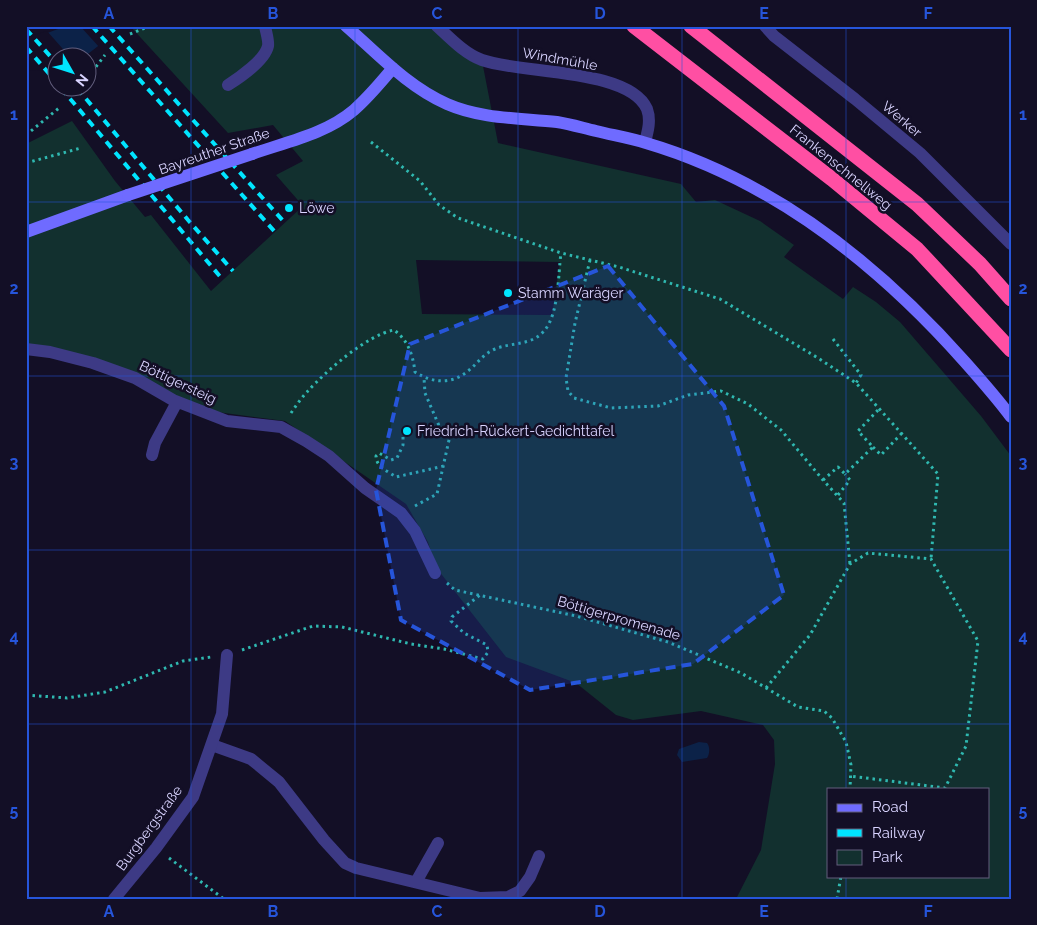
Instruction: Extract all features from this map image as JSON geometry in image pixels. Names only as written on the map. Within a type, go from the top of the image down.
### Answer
[{"type":"highway","name":"Frankenschnellweg","points":[[634,26],[832,179],[917,249],[1011,350]]},
{"type":"highway","name":"Frankenschnellweg","points":[[691,26],[917,204],[980,264],[1011,299]]},
{"type":"main road","points":[[346,26],[411,83],[431,96],[464,111],[482,115],[559,122],[645,142],[679,153],[748,185],[814,224],[874,271],[935,328],[1011,417]]},
{"type":"main road","name":"Bayreuther Straße","points":[[26,232],[128,195],[319,131],[353,111],[393,68]]},
{"type":"street","points":[[228,85],[245,73],[264,54],[268,46],[266,26]]},
{"type":"street","name":"Windmühle","points":[[436,26],[463,50],[482,60],[502,65],[577,75],[625,88],[642,101],[647,110],[649,125],[645,142]]},
{"type":"street","name":"Werker","points":[[765,26],[774,36],[920,153],[1011,244]]},
{"type":"street","name":"Böttigersteig","points":[[26,349],[50,352],[101,366],[134,378],[177,402],[227,421],[281,427],[330,456],[365,488],[402,513],[415,531],[435,573]]},
{"type":"street","points":[[152,455],[155,443],[177,402]]},
{"type":"street","name":"Burgbergstraße","points":[[114,899],[156,848],[193,797],[222,714],[227,654]]},
{"type":"street","points":[[212,745],[251,759],[279,782],[324,840],[345,863],[356,868],[480,898],[508,897],[520,891],[530,877],[539,856]]},
{"type":"street","points":[[416,882],[438,843]]},
{"type":"path","points":[[130,34],[150,26]]},
{"type":"path","points":[[98,64],[105,55]]},
{"type":"path","points":[[26,135],[59,108]]},
{"type":"path","points":[[370,142],[420,180],[439,205],[448,213],[561,253],[619,267],[720,299],[856,383],[880,408],[938,474],[932,559],[978,641],[966,746],[945,788]]},
{"type":"path","points":[[26,163],[81,148]]},
{"type":"path","points":[[281,427],[308,391],[347,355],[384,332],[394,330],[402,336],[410,348],[415,372],[424,378],[440,382],[458,377],[467,372],[483,356],[495,349],[534,340],[545,331],[553,316],[561,253]]},
{"type":"path","points":[[590,260],[575,323],[566,378],[568,391],[574,398],[611,408],[658,406],[688,395],[721,391],[748,404],[780,430],[844,503],[850,564]]},
{"type":"path","points":[[832,339],[861,374],[856,383]]},
{"type":"path","points":[[402,513],[437,494],[452,431],[440,428],[425,393],[424,378]]},
{"type":"path","points":[[880,408],[858,431],[881,455],[902,433]]},
{"type":"path","points":[[404,437],[403,445],[397,458],[391,460],[379,453],[376,456],[376,460],[384,470],[396,477],[444,466]]},
{"type":"path","points":[[844,474],[873,447]]},
{"type":"path","points":[[823,480],[838,467],[850,480],[838,495]]},
{"type":"path","points":[[766,688],[810,635],[850,564],[868,553],[932,559]]},
{"type":"path","name":"Böttigerpromenade","points":[[435,573],[455,590],[576,616],[668,642],[742,673],[798,707],[824,711],[829,714],[846,742],[850,765],[850,788]]},
{"type":"path","points":[[444,649],[483,659],[488,652],[487,645],[464,633],[451,621],[452,617],[480,594]]},
{"type":"path","points":[[850,776],[938,788]]},
{"type":"path","points":[[156,848],[224,899]]},
{"type":"path","points":[[837,899],[841,878]]},
{"type":"highlighted area","points":[[608,266],[724,406],[784,595],[693,664],[530,690],[401,620],[376,490],[410,344]]},
{"type":"green space","points":[[130,26],[436,26],[483,66],[498,143],[681,184],[696,202],[715,200],[760,221],[794,245],[784,257],[843,299],[853,287],[876,302],[900,322],[981,416],[1011,456],[1011,899],[736,899],[761,850],[775,764],[774,740],[763,725],[701,711],[633,720],[616,715],[576,683],[506,657],[435,566],[428,542],[406,504],[285,421],[217,412],[26,346],[26,144],[72,121],[115,181],[145,217],[151,215],[211,291],[303,206],[276,175],[303,161],[273,125],[228,133]],"holes":[[[416,260],[560,262],[552,315],[422,314]]]},
{"type":"water","points":[[66,26],[124,26],[96,48],[48,48],[48,51],[26,37],[34,38]]},
{"type":"water","points":[[699,742],[707,743],[708,745],[709,752],[707,758],[682,762],[677,755],[679,749]]},
{"type":"pier","points":[[80,26],[121,26],[124,29],[100,48]]},
{"type":"pier","points":[[47,31],[62,48],[48,48],[48,70],[28,71],[26,69],[26,35]]},
{"type":"railway","points":[[92,26],[275,232]]},
{"type":"railway","points":[[109,26],[285,223]]},
{"type":"railway","points":[[26,29],[48,54]]},
{"type":"railway","points":[[26,47],[48,72]]},
{"type":"railway","points":[[69,98],[223,280]]},
{"type":"railway","points":[[85,98],[233,271]]},
{"type":"place","name":"Löwe","points":[[289,208]]},
{"type":"place","name":"Stamm Waräger","points":[[508,293]]},
{"type":"place","name":"Friedrich-Rückert-Gedichttafel","points":[[407,431]]}]
